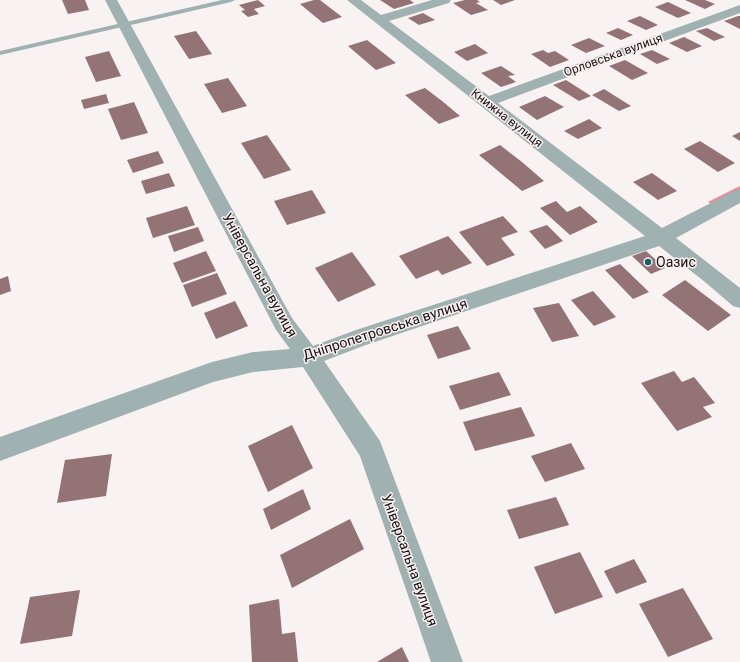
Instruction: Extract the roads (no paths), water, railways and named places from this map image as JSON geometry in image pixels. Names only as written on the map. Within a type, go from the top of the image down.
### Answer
[{"type":"street","name":"Універсальна вулиця","points":[[111,0],[284,324],[309,357],[371,450],[447,662]]},
{"type":"street","name":"Книжна вулиця","points":[[353,0],[487,102],[660,238],[736,292]]},
{"type":"street","points":[[379,20],[445,0]]},
{"type":"street","name":"Орловська вулиця","points":[[487,102],[740,9]]},
{"type":"street","name":"Дніпропетровська вулиця","points":[[0,450],[212,372],[253,362],[309,357],[356,339],[660,238],[740,195]]},
{"type":"lane","points":[[0,53],[231,0]]},
{"type":"waterway","points":[[711,202],[740,188]]},
{"type":"place","name":"Оазис","points":[[648,262]]}]
